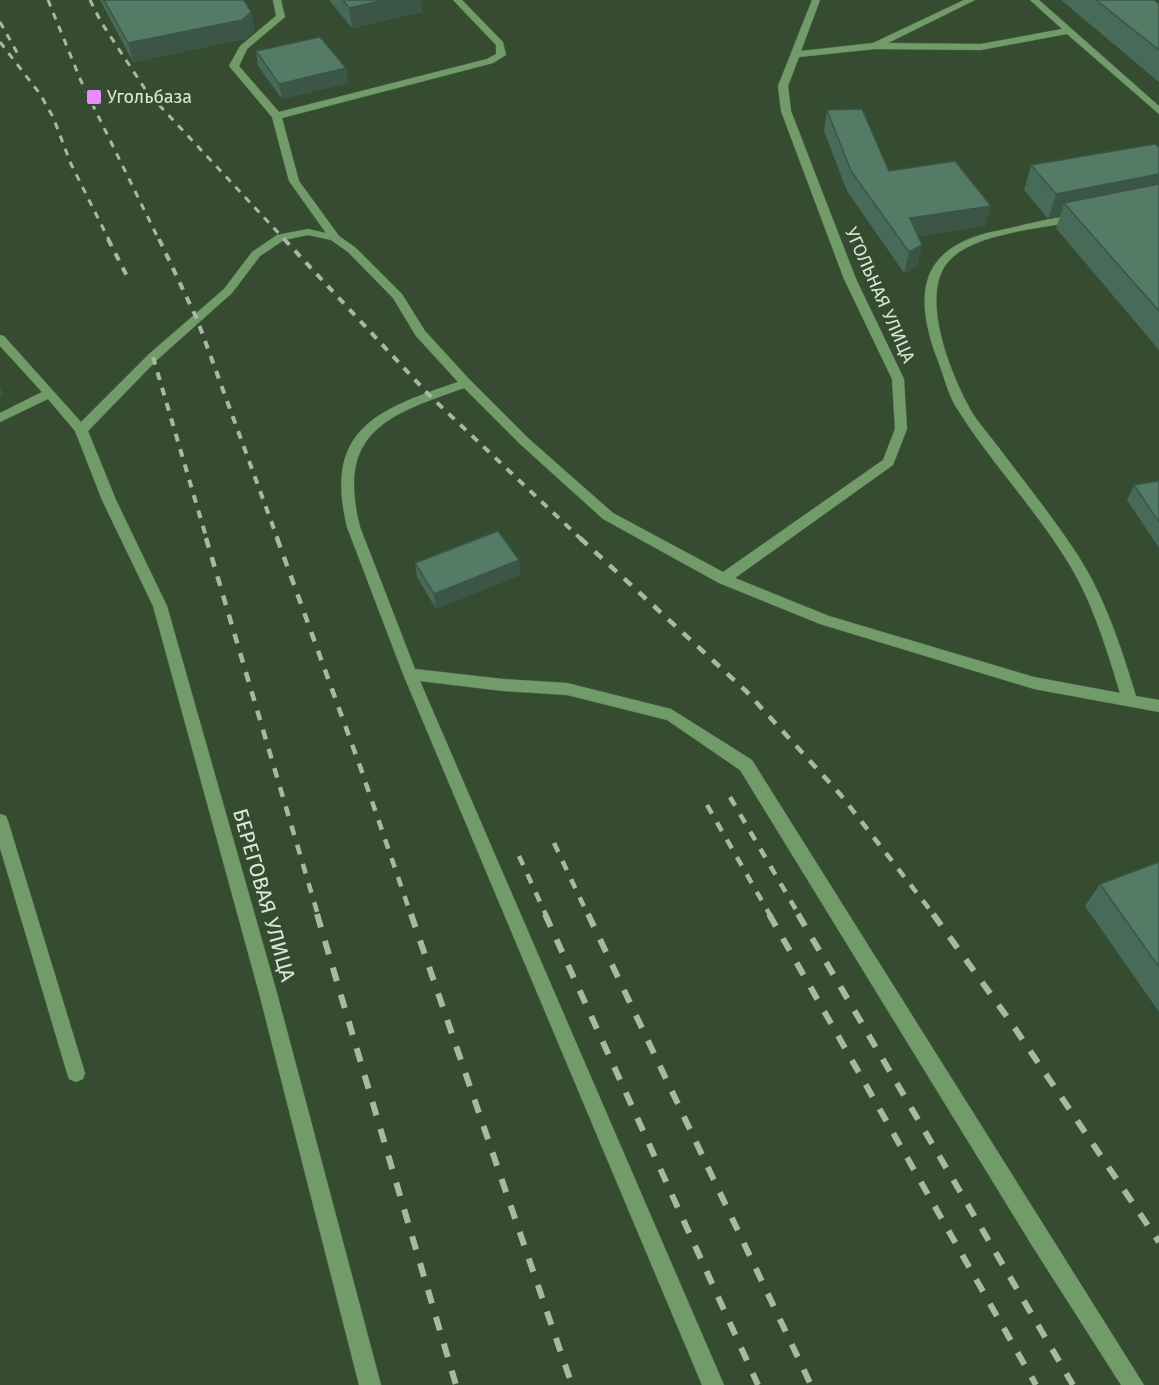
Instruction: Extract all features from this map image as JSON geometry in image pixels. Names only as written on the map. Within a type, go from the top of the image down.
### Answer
[{"type":"street","points":[[277,0],[281,17],[243,48],[234,66],[277,116],[294,181],[335,238],[352,250],[398,296],[420,333],[466,383],[524,441],[608,516],[724,579],[825,620],[1034,683],[1159,706]]},
{"type":"street","points":[[277,116],[490,62],[501,55],[500,44],[457,0]]},
{"type":"street","name":"УГОЛЬНАЯ УЛИЦА","points":[[724,579],[888,462],[901,429],[898,379],[850,279],[786,111],[783,86],[816,0]]},
{"type":"street","points":[[875,46],[971,0]]},
{"type":"street","points":[[1034,0],[1159,111]]},
{"type":"street","points":[[794,55],[875,46],[981,47],[1068,31]]},
{"type":"street","points":[[1089,216],[984,237],[958,248],[943,260],[930,285],[929,311],[940,351],[961,405],[1072,557],[1108,628],[1130,700]]},
{"type":"street","points":[[81,430],[153,357],[228,291],[256,254],[281,237],[308,232],[335,238]]},
{"type":"street","name":"БЕРЕГОВАЯ УЛИЦА","points":[[0,339],[81,430],[110,500],[160,606],[268,993],[370,1385]]},
{"type":"street","points":[[466,383],[379,418],[361,436],[351,457],[346,504],[358,546],[379,592],[410,674],[713,1385]]},
{"type":"street","points":[[0,418],[50,393]]},
{"type":"street","points":[[410,674],[503,685],[567,688],[671,715],[746,765],[1133,1385]]},
{"type":"street","points":[[0,821],[76,1073]]},
{"type":"building","points":[[104,0],[244,0],[251,12],[242,20],[128,43]]},
{"type":"building","points":[[343,0],[384,0],[349,8]]},
{"type":"building","points":[[1096,0],[1154,0],[1159,4],[1159,50]]},
{"type":"building","points":[[320,37],[346,68],[279,84],[256,51]]},
{"type":"building","points":[[862,109],[889,171],[955,161],[991,206],[910,218],[922,245],[909,252],[851,171],[827,110]]},
{"type":"building","points":[[1155,144],[1159,147],[1159,174],[1056,194],[1031,165]]},
{"type":"building","points":[[1159,184],[1159,311],[1064,203]]},
{"type":"building","points":[[1159,481],[1159,522],[1134,485]]},
{"type":"building","points":[[498,531],[519,560],[434,594],[415,563]]},
{"type":"building","points":[[1159,862],[1159,967],[1100,884]]},
{"type":"railway","points":[[48,0],[81,81],[159,240]]},
{"type":"railway","points":[[90,0],[101,22],[147,92],[285,240]]},
{"type":"railway","points":[[0,22],[19,56]]},
{"type":"railway","points":[[0,42],[40,94],[53,117],[71,164],[109,240]]},
{"type":"railway","points":[[108,239],[128,278]]},
{"type":"railway","points":[[159,239],[197,319],[278,540]]},
{"type":"railway","points":[[284,239],[430,396],[582,540]]},
{"type":"railway","points":[[153,357],[207,540]]},
{"type":"railway","points":[[206,538],[318,915]]},
{"type":"railway","points":[[277,538],[411,915]]},
{"type":"railway","points":[[580,538],[746,691],[840,794],[934,915]]},
{"type":"railway","points":[[730,797],[799,915]]},
{"type":"railway","points":[[707,805],[770,915]]},
{"type":"railway","points":[[554,843],[588,915]]},
{"type":"railway","points":[[519,856],[546,915]]},
{"type":"railway","points":[[317,914],[456,1385]]},
{"type":"railway","points":[[411,914],[572,1385]]},
{"type":"railway","points":[[545,914],[758,1385]]},
{"type":"railway","points":[[588,914],[811,1385]]},
{"type":"railway","points":[[769,914],[1036,1385]]},
{"type":"railway","points":[[798,914],[1073,1385]]},
{"type":"railway","points":[[933,914],[1010,1021],[1159,1242]]},
{"type":"place","name":"Угольбаза","points":[[94,97]]}]
